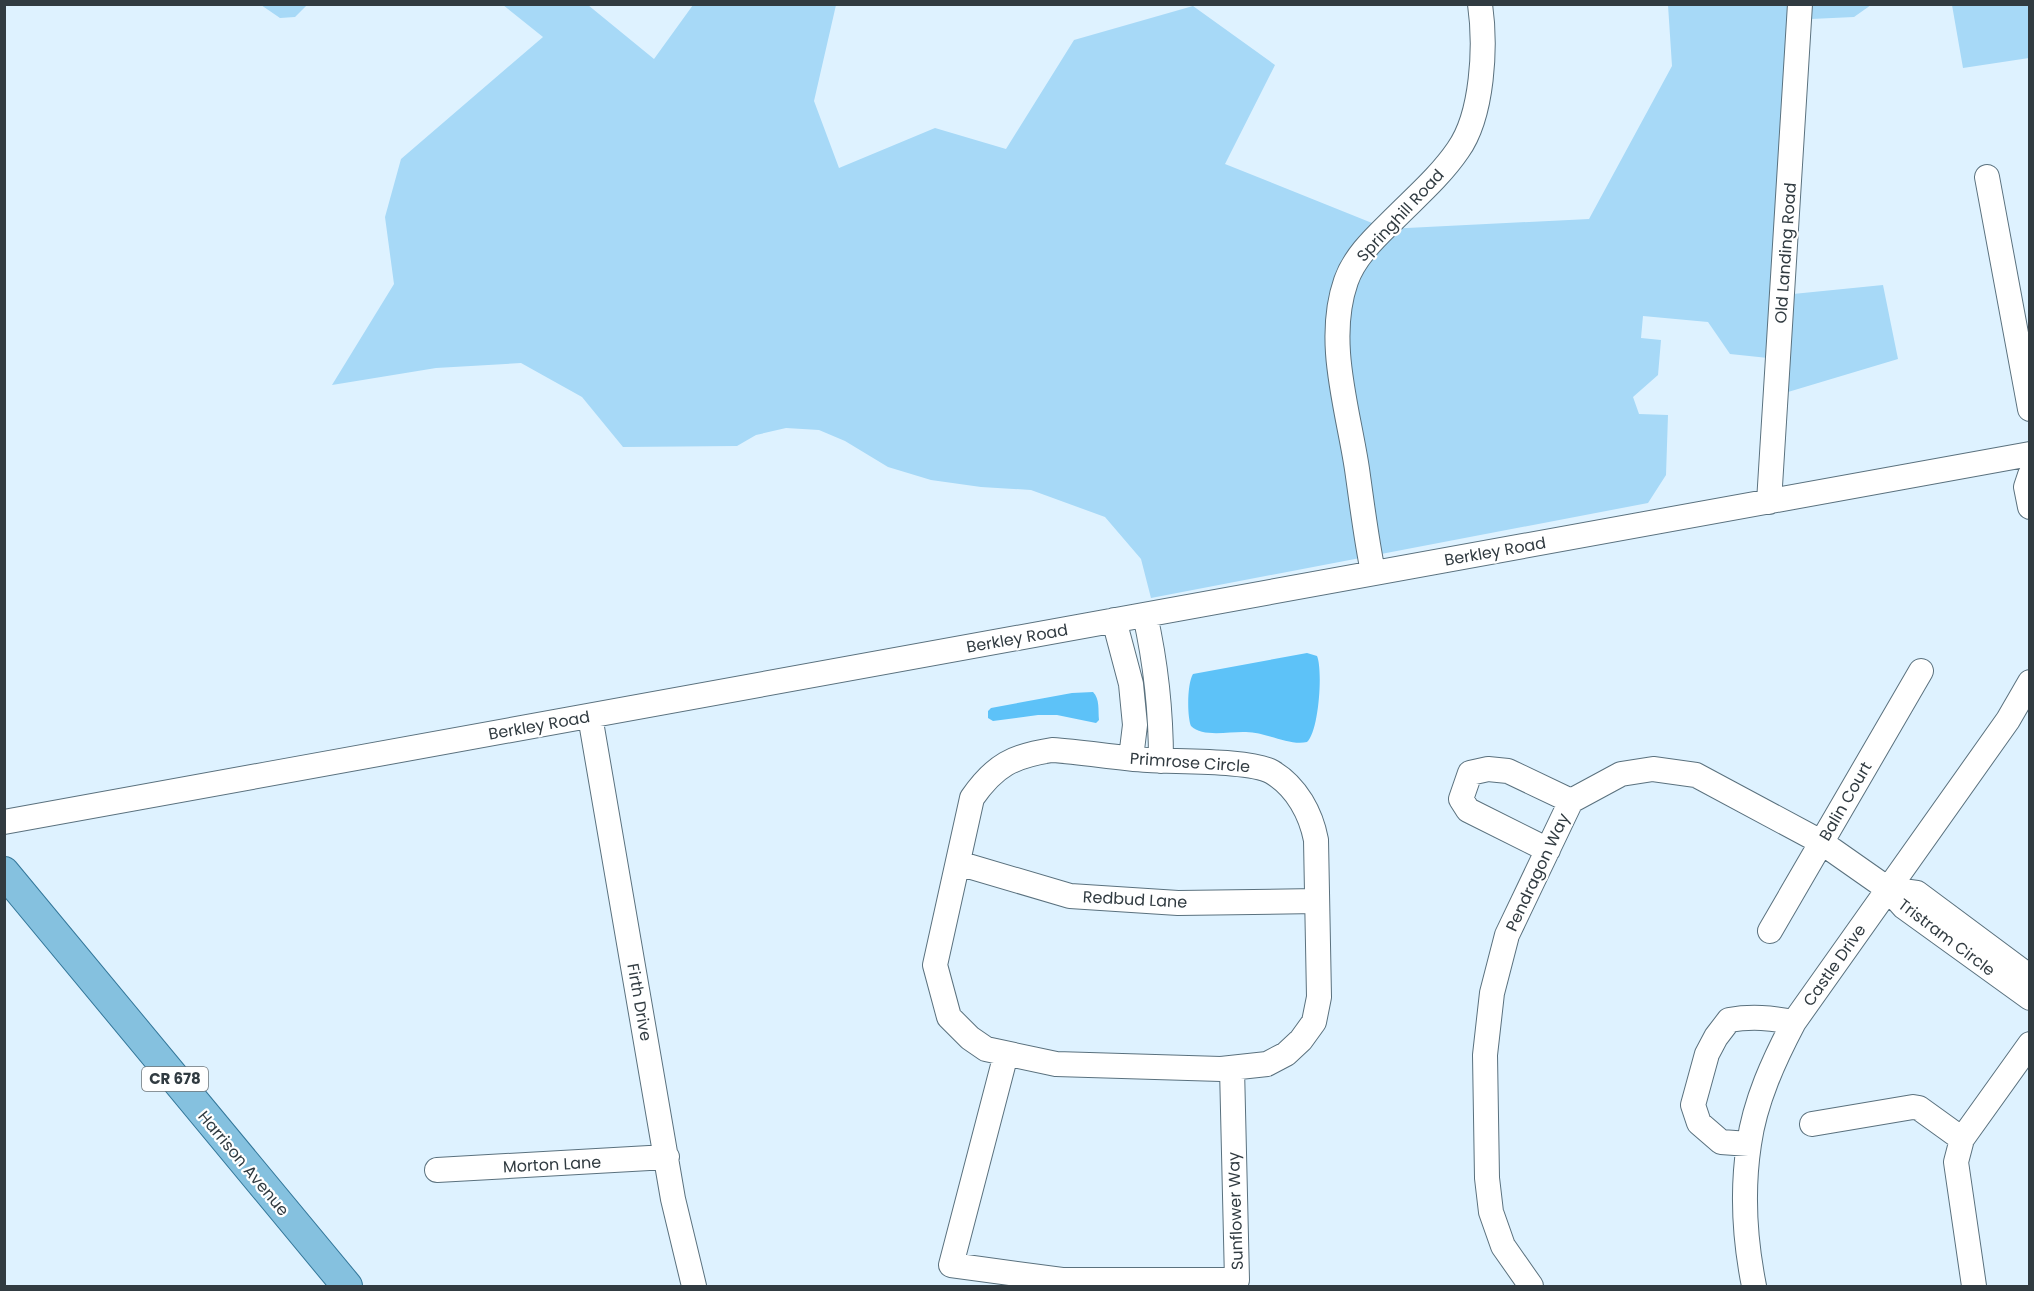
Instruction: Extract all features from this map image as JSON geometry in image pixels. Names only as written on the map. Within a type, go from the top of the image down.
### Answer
[{"type":"main road","name":"Harrison Avenue","points":[[4,872],[347,1287]]},
{"type":"street","name":"Springhill Road","points":[[1373,572],[1365,536],[1340,364],[1338,343],[1341,300],[1356,261],[1437,175],[1458,150],[1468,132],[1475,111],[1480,69],[1480,4]]},
{"type":"street","name":"Old Landing Road","points":[[1769,502],[1800,4]]},
{"type":"street","points":[[1987,177],[2030,409]]},
{"type":"street","name":"Berkley Road","points":[[4,822],[2030,454]]},
{"type":"street","points":[[2030,475],[2025,487],[2030,507]]},
{"type":"street","points":[[1145,615],[1154,656],[1161,713],[1161,761]]},
{"type":"street","points":[[1114,621],[1131,684],[1135,725],[1131,758]]},
{"type":"street","name":"Balin Court","points":[[1770,931],[1921,671]]},
{"type":"street","name":"Castle Drive","points":[[1754,1287],[1749,1260],[1746,1209],[1749,1144],[1758,1105],[1777,1054],[1794,1022],[2008,720],[2030,682]]},
{"type":"street","name":"Firth Drive","points":[[590,716],[673,1199],[694,1287]]},
{"type":"street","name":"Primrose Circle","points":[[1052,750],[1131,758],[1252,766],[1271,772],[1286,784],[1303,803],[1312,821],[1316,840],[1318,997],[1314,1022],[1301,1040],[1286,1054],[1267,1064],[1232,1068],[1056,1064],[986,1049],[969,1038],[949,1017],[934,965],[972,798],[984,780],[1001,765],[1026,754],[1052,750]]},
{"type":"street","points":[[1548,850],[1468,810],[1461,799],[1470,773],[1488,769],[1508,771],[1570,801]]},
{"type":"street","name":"Pendragon Way","points":[[1530,1286],[1503,1246],[1491,1212],[1485,1055],[1492,993],[1507,935],[1570,801],[1621,774],[1653,769],[1696,775],[1821,842],[1888,889]]},
{"type":"street","name":"Redbud Lane","points":[[958,863],[1070,896],[1178,903],[1317,902]]},
{"type":"street","name":"Tristram Circle","points":[[1888,889],[1917,893],[2030,977]]},
{"type":"street","name":"Tristram Circle","points":[[1888,889],[1904,907],[2030,998]]},
{"type":"street","points":[[1749,1144],[1721,1142],[1699,1124],[1694,1105],[1707,1054],[1729,1020],[1765,1017],[1794,1022]]},
{"type":"street","points":[[1974,1287],[1956,1162],[1962,1139],[2030,1044]]},
{"type":"street","name":"Sunflower Way","points":[[1006,1054],[951,1265],[1062,1280],[1237,1280],[1232,1068]]},
{"type":"street","points":[[1812,1124],[1913,1107],[1919,1108],[1962,1139]]},
{"type":"street","name":"Morton Lane","points":[[437,1170],[667,1157]]},
{"type":"shaded area","points":[[261,5],[307,5],[295,17],[280,18]]},
{"type":"shaded area","points":[[503,5],[588,5],[654,59],[693,5],[836,5],[814,101],[839,168],[935,128],[1006,149],[1074,40],[1193,6],[1275,65],[1225,164],[1387,229],[1589,219],[1672,66],[1668,5],[1871,5],[1854,17],[1811,19],[1793,294],[1883,285],[1898,359],[1788,392],[1788,360],[1730,354],[1708,322],[1643,316],[1641,338],[1661,340],[1658,375],[1633,397],[1639,414],[1668,415],[1666,475],[1648,503],[1151,598],[1141,559],[1105,517],[1031,490],[981,487],[931,480],[888,467],[845,441],[819,430],[786,428],[756,435],[737,446],[623,447],[582,397],[521,363],[436,368],[332,385],[394,284],[385,217],[401,159],[543,37]]},
{"type":"shaded area","points":[[1952,5],[2029,5],[2029,58],[1963,68]]},
{"type":"water","points":[[1307,653],[1317,656],[1320,674],[1317,714],[1307,742],[1293,742],[1254,733],[1210,733],[1196,730],[1191,726],[1188,700],[1193,674]]},
{"type":"water","points":[[1093,692],[1098,705],[1099,720],[1096,723],[1057,715],[993,721],[988,718],[988,711],[991,708],[1072,693]]}]
